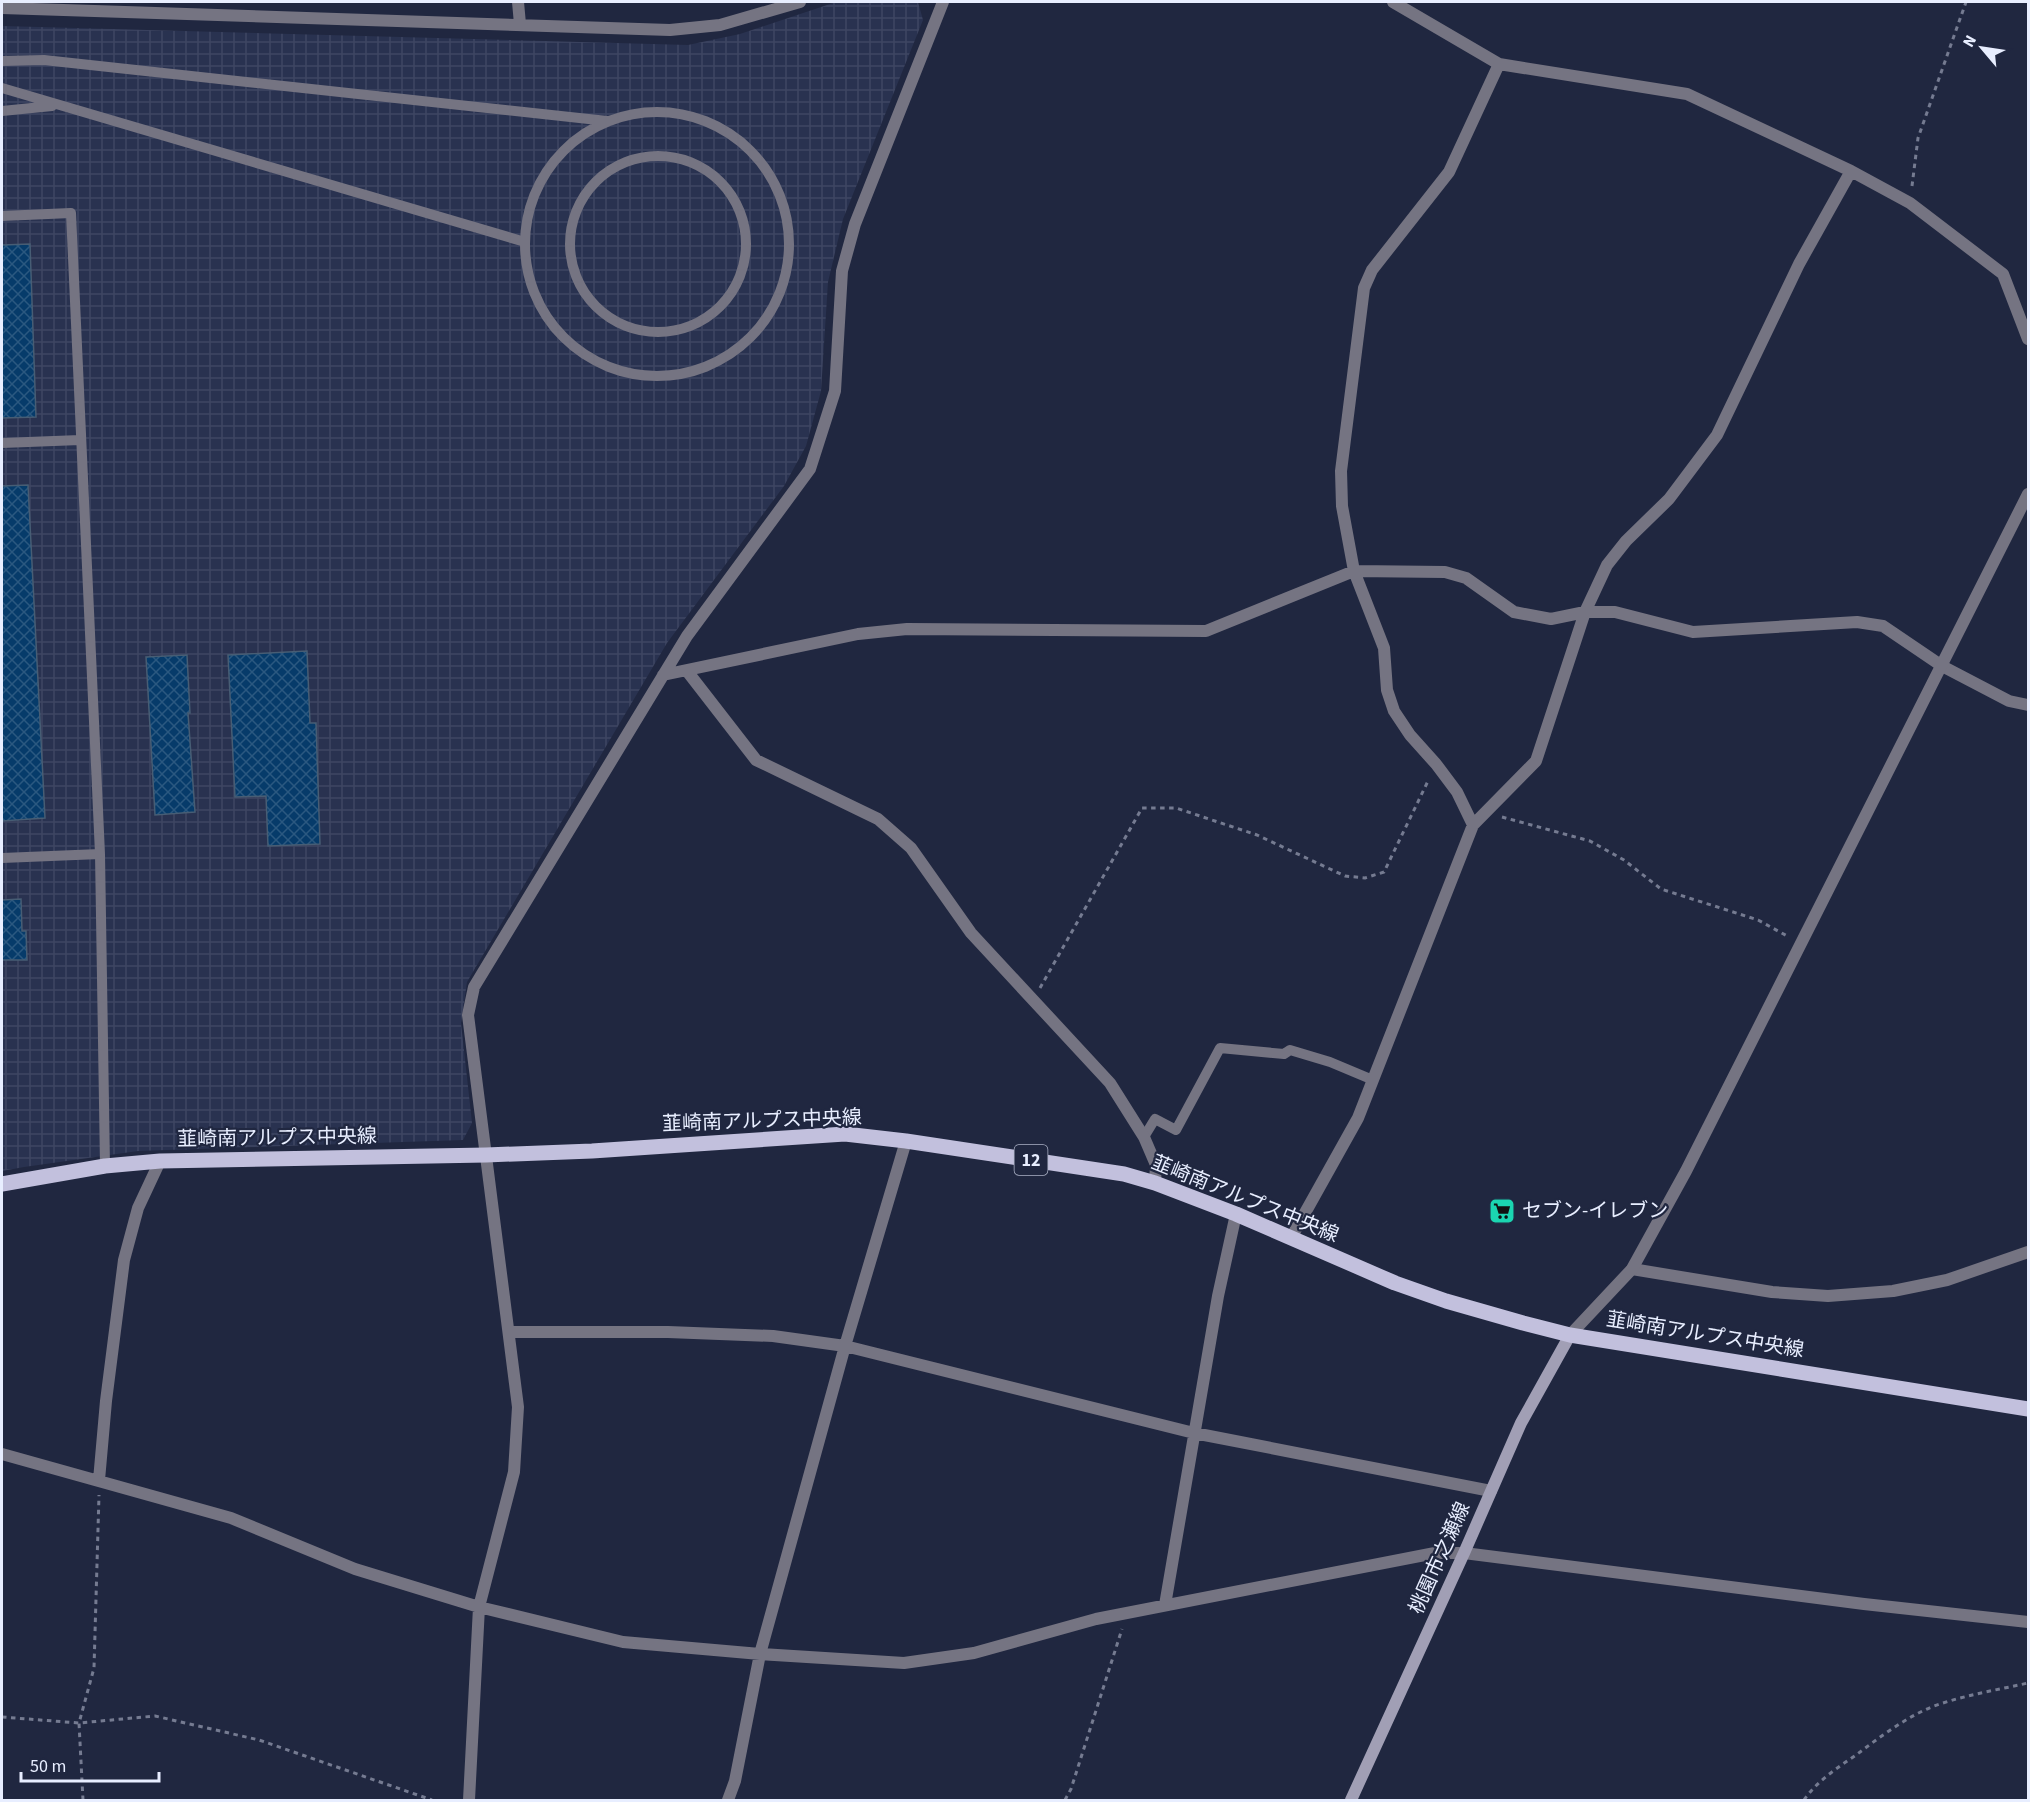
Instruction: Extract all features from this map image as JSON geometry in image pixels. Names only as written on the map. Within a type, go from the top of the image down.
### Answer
[{"type":"main road","name":"韮崎南アルプス中央線","points":[[2,1184],[105,1166],[160,1161],[486,1155],[845,1134],[1124,1174],[1155,1183],[1236,1215],[1395,1283],[1446,1301],[1570,1335],[2028,1409]]},
{"type":"main road","name":"桃園市之瀬線","points":[[1351,1800],[1521,1423],[1570,1335]]},
{"type":"street","points":[[518,2],[520,24]]},
{"type":"street","points":[[2,8],[670,30],[720,25],[800,2]]},
{"type":"street","points":[[469,1800],[479,1607],[514,1472],[518,1407],[468,1015],[474,987],[687,636],[810,469],[835,391],[842,271],[855,224],[943,2]]},
{"type":"street","points":[[1393,2],[1499,63],[1687,94],[1851,171],[1910,203],[2003,274],[2028,339]]},
{"type":"street","points":[[1473,825],[1457,792],[1410,735],[1394,711],[1387,690],[1384,648],[1354,571],[1342,506],[1341,471],[1364,288],[1372,270],[1449,172],[1499,63]]},
{"type":"street","points":[[1291,1239],[1358,1118],[1473,825],[1536,761],[1585,612],[1607,565],[1626,541],[1669,500],[1717,435],[1799,264],[1851,171]]},
{"type":"street","points":[[1570,1335],[1632,1269],[1686,1171],[2028,494]]},
{"type":"street","points":[[663,675],[858,634],[907,629],[1206,631],[1354,571],[1444,572],[1466,578],[1514,612],[1551,619],[1585,612],[1615,612],[1693,632],[1857,622],[1882,626],[1942,666],[2009,701],[2028,705]]},
{"type":"street","points":[[687,671],[756,760],[878,819],[910,848],[971,933],[1110,1083],[1144,1137],[1156,1165],[1155,1183]]},
{"type":"street","points":[[728,1800],[735,1781],[760,1654],[845,1346],[906,1141]]},
{"type":"street","points":[[99,1480],[106,1401],[124,1260],[138,1208],[160,1161]]},
{"type":"street","points":[[1166,1605],[1218,1296],[1236,1215]]},
{"type":"street","points":[[1632,1269],[1772,1292],[1828,1296],[1893,1291],[1947,1280],[2028,1252]]},
{"type":"street","points":[[509,1332],[668,1332],[773,1336],[845,1346],[1194,1433],[1491,1491]]},
{"type":"street","points":[[2,1454],[231,1518],[355,1569],[479,1607],[623,1642],[760,1654],[904,1663],[974,1653],[1096,1618],[1434,1552],[1464,1553],[1853,1603],[2028,1622]]},
{"type":"lane","points":[[2,61],[45,60],[607,121]]},
{"type":"lane","points":[[2,88],[525,242]]},
{"type":"lane","points":[[2,111],[58,105]]},
{"type":"lane","points":[[668,112],[698,117],[726,130],[750,149],[769,173],[783,201],[789,231],[789,262],[781,291],[767,319],[746,342],[721,360],[693,372],[662,377],[632,375],[602,365],[576,350],[554,328],[538,302],[528,273],[525,242],[529,212],[540,183],[557,157],[580,136],[607,121],[637,113],[668,112]]},
{"type":"lane","points":[[649,155],[672,156],[694,162],[714,174],[730,191],[741,212],[746,234],[746,257],[739,280],[727,300],[710,315],[690,327],[668,332],[644,332],[622,325],[602,313],[586,296],[575,276],[570,254],[570,230],[577,208],[589,188],[597,180],[626,161],[649,155]]},
{"type":"lane","points":[[2,216],[70,213],[100,854],[105,1166]]},
{"type":"lane","points":[[2,443],[80,440]]},
{"type":"lane","points":[[2,858],[100,854]]},
{"type":"lane","points":[[1144,1137],[1155,1119],[1176,1130],[1220,1048],[1284,1054],[1290,1050],[1330,1062],[1373,1080]]},
{"type":"path","points":[[1910,203],[1918,138],[1966,2]]},
{"type":"path","points":[[1034,1000],[1142,808],[1176,808],[1257,835],[1345,876],[1365,878],[1384,872],[1436,764]]},
{"type":"path","points":[[1486,812],[1590,841],[1624,860],[1661,889],[1758,920],[1800,944]]},
{"type":"path","points":[[83,1800],[79,1723],[94,1668],[99,1480]]},
{"type":"path","points":[[1065,1800],[1071,1789],[1127,1612]]},
{"type":"path","points":[[1804,1800],[1830,1773],[1891,1729],[1933,1707],[1976,1694],[2028,1683]]},
{"type":"path","points":[[2,1718],[79,1723],[155,1716],[259,1740],[432,1800]]},
{"type":"shaded area","points":[[836,2],[918,2],[923,20],[843,219],[828,282],[821,391],[806,446],[784,486],[667,643],[467,982],[461,1023],[472,1123],[463,1140],[138,1151],[2,1171],[2,26],[688,45],[740,34]]},
{"type":"building","points":[[30,244],[36,417],[2,418],[2,245]]},
{"type":"building","points":[[28,485],[45,818],[2,821],[2,486]]},
{"type":"building","points":[[307,651],[310,723],[316,723],[320,844],[268,846],[266,796],[235,797],[228,655]]},
{"type":"building","points":[[187,655],[190,713],[188,713],[195,812],[155,815],[146,657]]},
{"type":"building","points":[[21,899],[22,931],[26,931],[27,960],[2,960],[2,900]]},
{"type":"place","name":"セブン-イレブン","points":[[1502,1211]]}]
